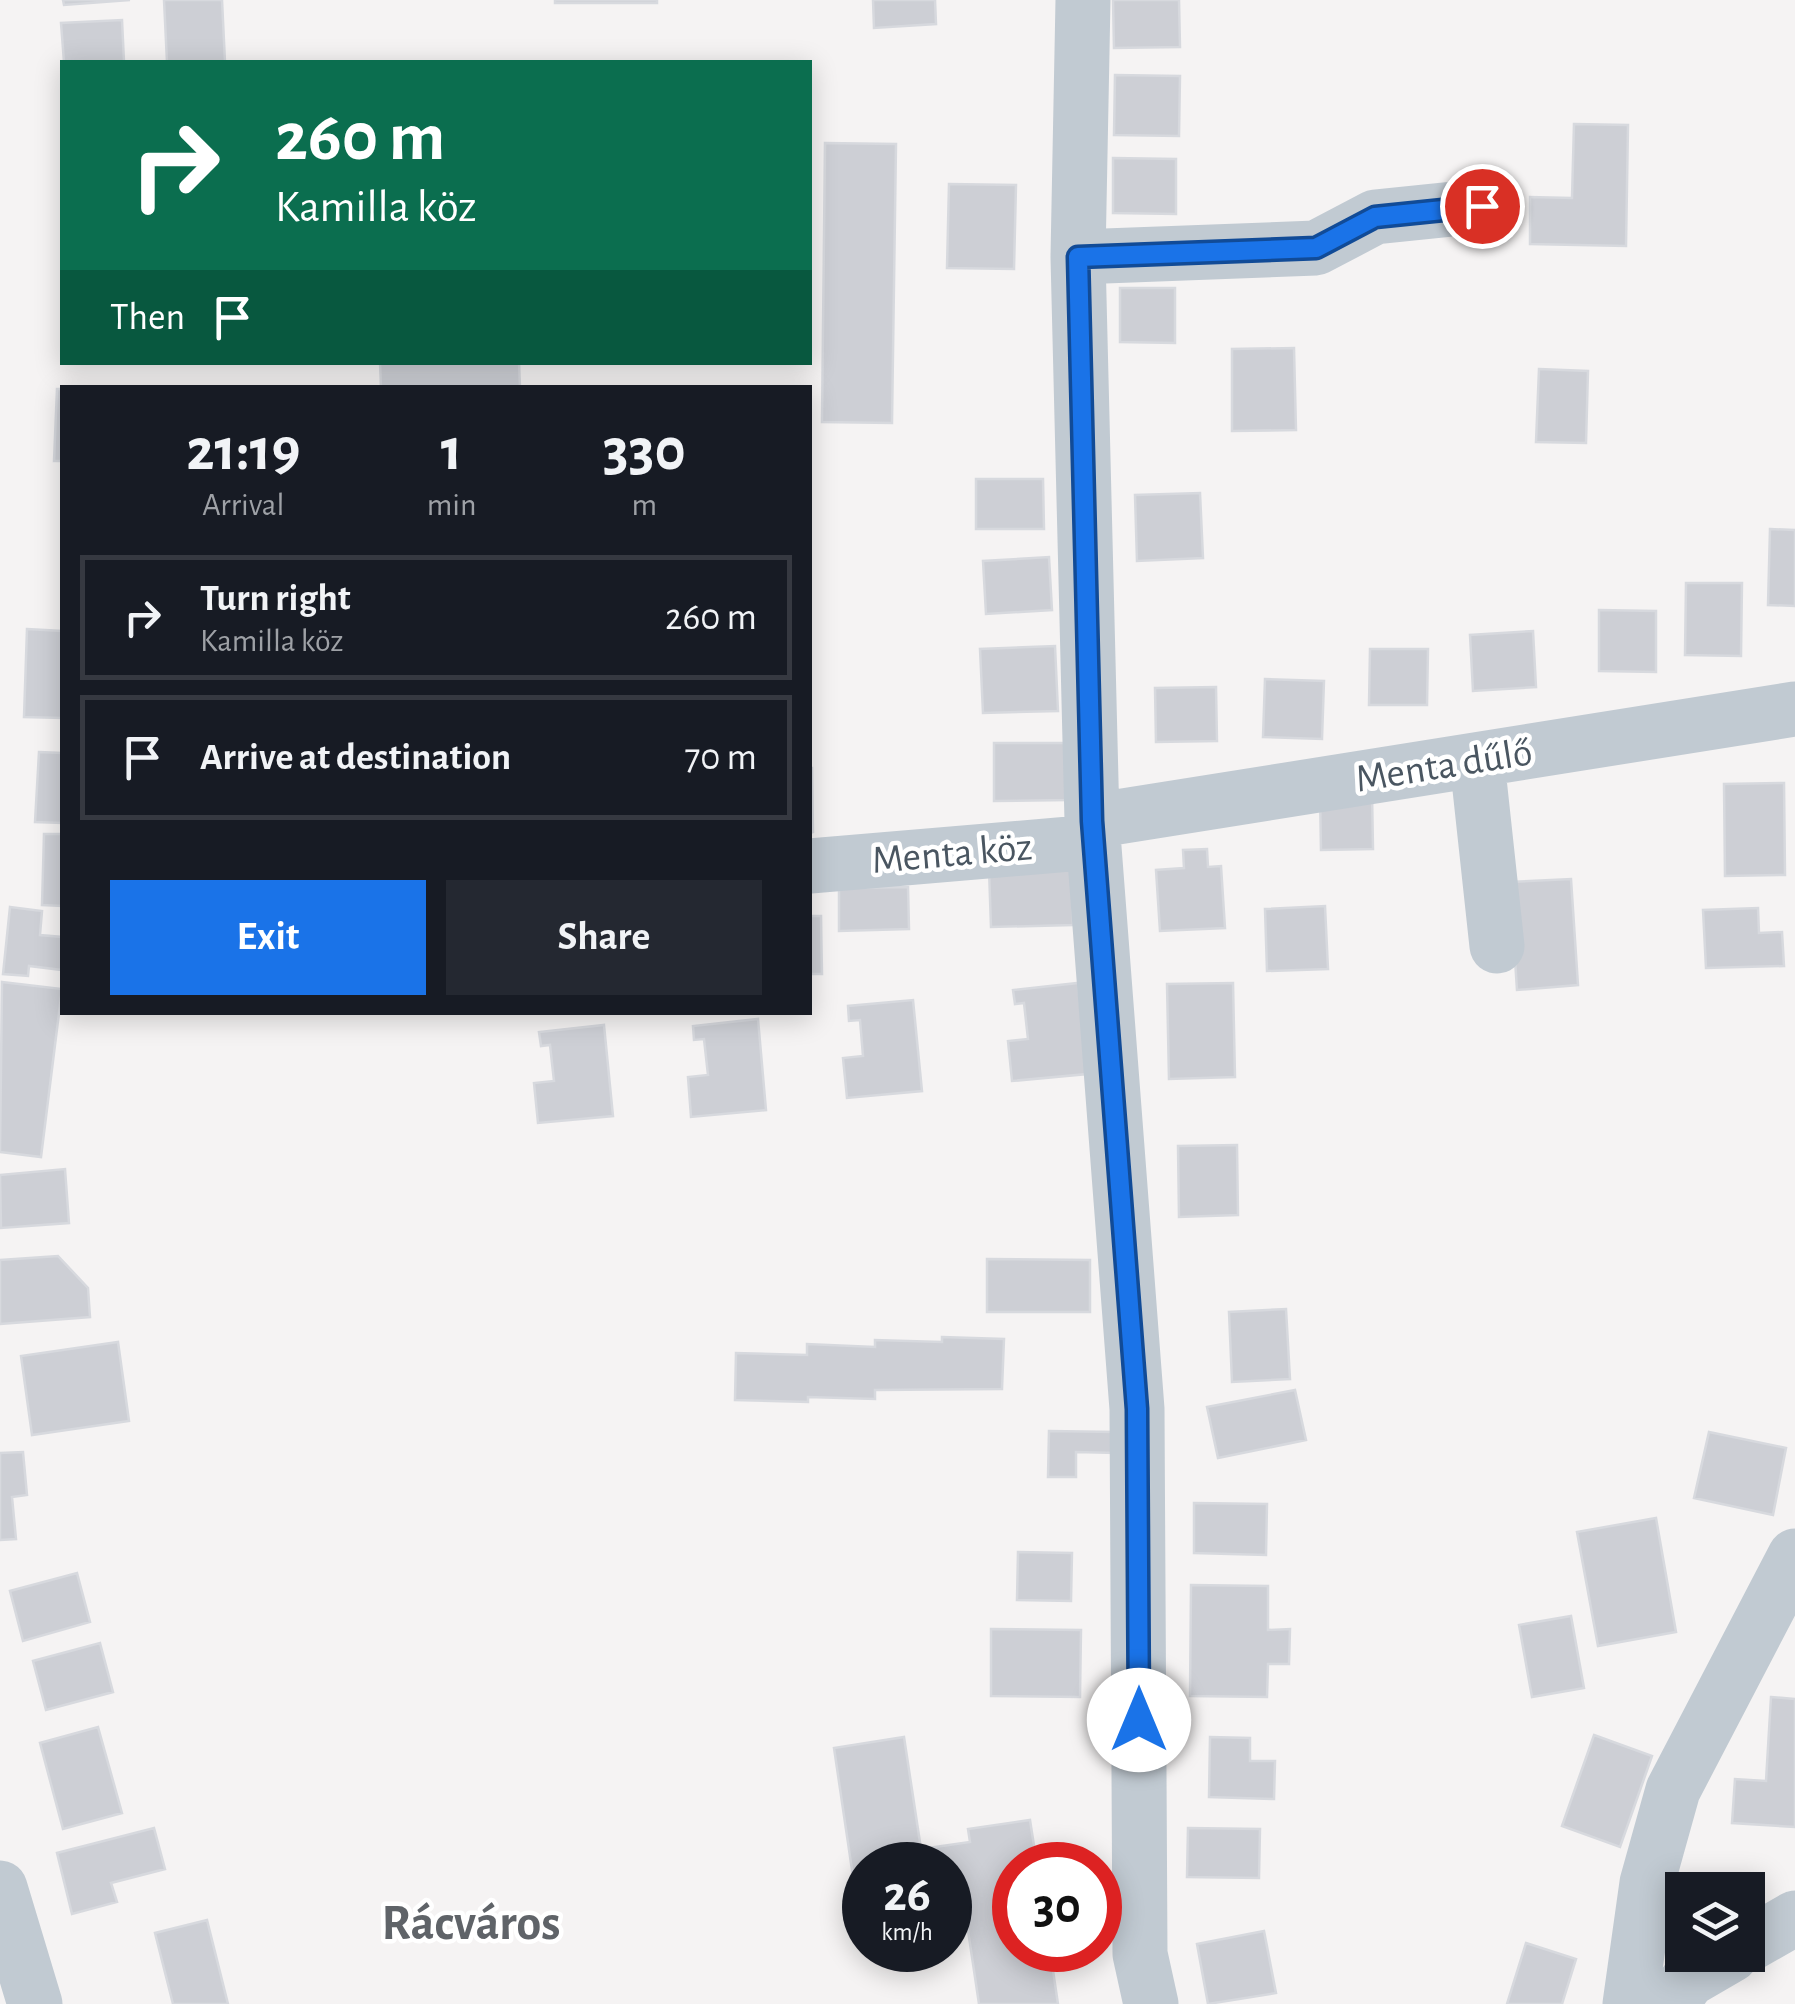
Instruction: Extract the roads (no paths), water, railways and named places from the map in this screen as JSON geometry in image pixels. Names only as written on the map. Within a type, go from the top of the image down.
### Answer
[{"type":"street","points":[[1083,0],[1078,257],[1093,832],[1137,1409],[1140,1954],[1150,2004]]},
{"type":"street","points":[[1078,257],[1316,248],[1375,217],[1482,206]]},
{"type":"street","name":"Menta dűlő","points":[[1093,832],[1476,761],[1795,710]]},
{"type":"street","points":[[1476,761],[1497,946]]},
{"type":"street","name":"Menta köz","points":[[812,866],[1093,832]]},
{"type":"street","points":[[1630,2004],[1648,1884],[1673,1790],[1795,1556]]},
{"type":"street","points":[[0,1888],[35,2004]]},
{"type":"street","points":[[1765,1935],[1795,1918]]},
{"type":"street","points":[[1672,2004],[1688,1980],[1702,1972]]},
{"type":"district","name":"Rácváros","points":[[471,1924]]}]
